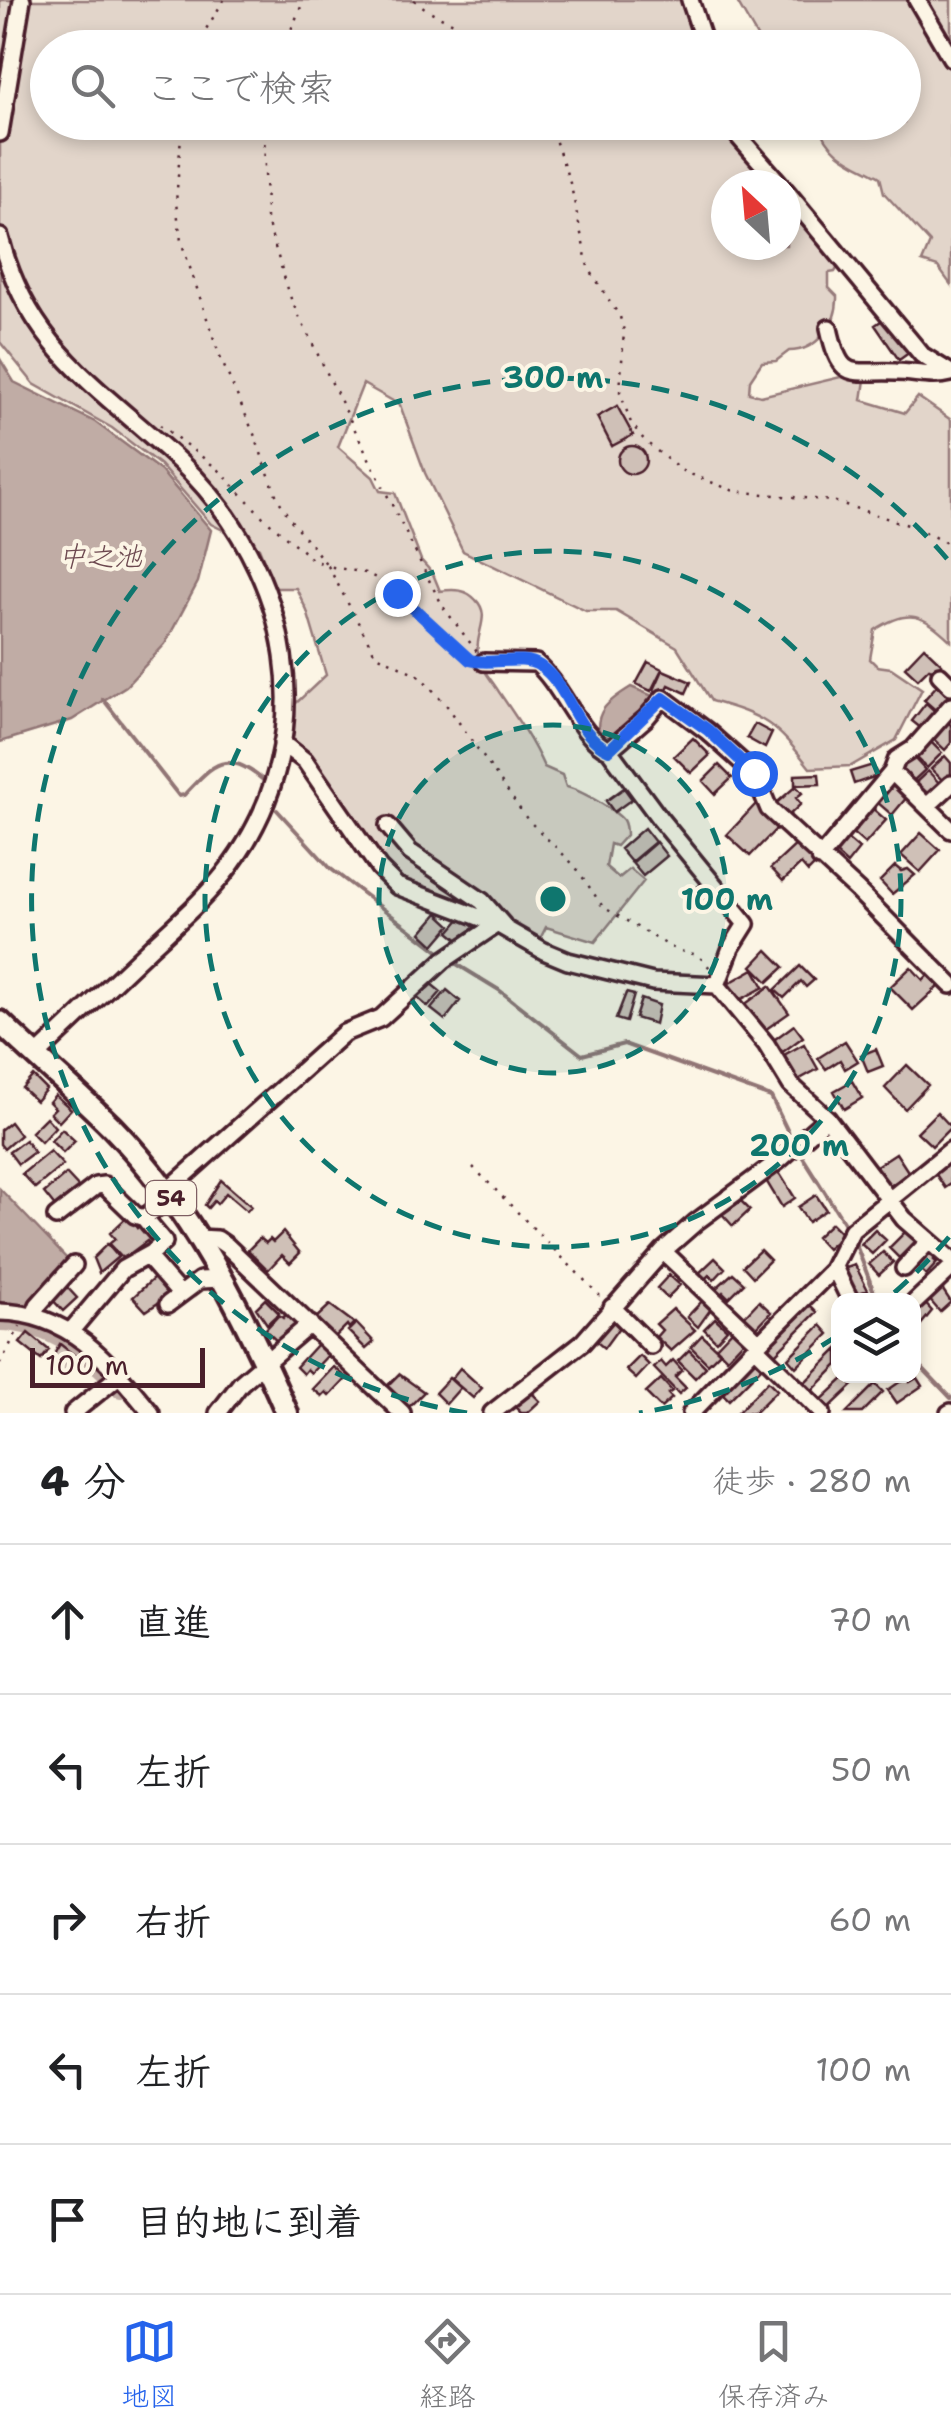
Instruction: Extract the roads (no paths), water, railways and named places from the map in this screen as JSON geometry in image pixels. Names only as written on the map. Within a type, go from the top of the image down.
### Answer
[{"type":"main road","name":"54","points":[[0,1022],[114,1129],[168,1195],[248,1323],[287,1413]]},
{"type":"street","points":[[0,133],[22,0]]},
{"type":"street","points":[[690,0],[700,30]]},
{"type":"street","points":[[917,0],[951,58]]},
{"type":"street","points":[[742,140],[768,170]]},
{"type":"street","points":[[801,208],[922,354],[951,373]]},
{"type":"street","points":[[0,236],[19,292],[57,352],[202,484],[257,568],[277,618],[286,708],[282,743],[264,807],[232,864],[207,895],[36,1056]]},
{"type":"street","points":[[829,328],[836,355],[857,374],[951,373]]},
{"type":"street","points":[[484,662],[536,662],[550,674],[595,744],[609,750],[660,820],[746,924],[731,948],[718,985]]},
{"type":"street","points":[[609,750],[663,698],[708,730],[754,773],[768,809],[951,985]]},
{"type":"street","points":[[820,858],[892,772],[896,759],[913,749],[951,706]]},
{"type":"street","points":[[282,743],[305,761],[380,868],[398,886],[501,926],[544,951],[614,974],[654,982],[718,985],[766,1044],[791,1085],[827,1118],[889,1200],[951,1260]]},
{"type":"street","points":[[892,772],[951,830]]},
{"type":"street","points":[[927,806],[951,784]]},
{"type":"street","points":[[388,826],[424,864],[482,901],[501,926]]},
{"type":"street","points":[[144,1218],[344,1033],[381,1018],[446,958],[501,926]]},
{"type":"street","points":[[503,1410],[583,1342],[663,1251],[827,1118]]},
{"type":"street","points":[[692,1413],[834,1267],[850,1233],[951,1150]]},
{"type":"street","points":[[56,1217],[96,1186],[104,1185],[144,1218],[164,1242],[123,1270],[70,1332]]},
{"type":"street","points":[[198,1238],[217,1240],[227,1246],[402,1413]]},
{"type":"street","points":[[904,1268],[929,1241]]},
{"type":"street","points":[[663,1251],[822,1413]]},
{"type":"street","points":[[147,1256],[174,1299],[200,1280],[222,1279]]},
{"type":"street","points":[[27,1320],[74,1265]]},
{"type":"street","points":[[834,1267],[847,1293]]},
{"type":"street","points":[[921,1296],[951,1268]]},
{"type":"street","points":[[612,1307],[651,1346]]},
{"type":"street","points":[[0,1312],[70,1332],[110,1363],[116,1379],[151,1413]]},
{"type":"street","points":[[218,1413],[241,1383],[310,1324]]},
{"type":"street","points":[[73,1413],[116,1379]]},
{"type":"water","name":"中之池","points":[[0,359],[14,382],[95,422],[161,471],[211,530],[198,582],[165,644],[126,686],[72,720],[0,742]]},
{"type":"water","points":[[631,687],[655,697],[657,702],[607,745],[601,742],[598,732],[600,716],[609,703]]},
{"type":"water","points":[[0,1189],[69,1261],[29,1308],[0,1308]]},
{"type":"waterway","points":[[103,699],[179,796],[221,764],[239,765],[263,780]]},
{"type":"waterway","points":[[277,810],[331,869],[442,954]]},
{"type":"waterway","points":[[450,960],[499,990],[582,1055],[624,1044],[771,1097],[792,1140]]},
{"type":"waterway","points":[[797,1148],[848,1229]]},
{"type":"waterway","points":[[853,1237],[874,1293]]},
{"type":"waterway","points":[[0,1321],[34,1327],[67,1341],[121,1388]]},
{"type":"waterway","points":[[921,1366],[951,1398]]}]
